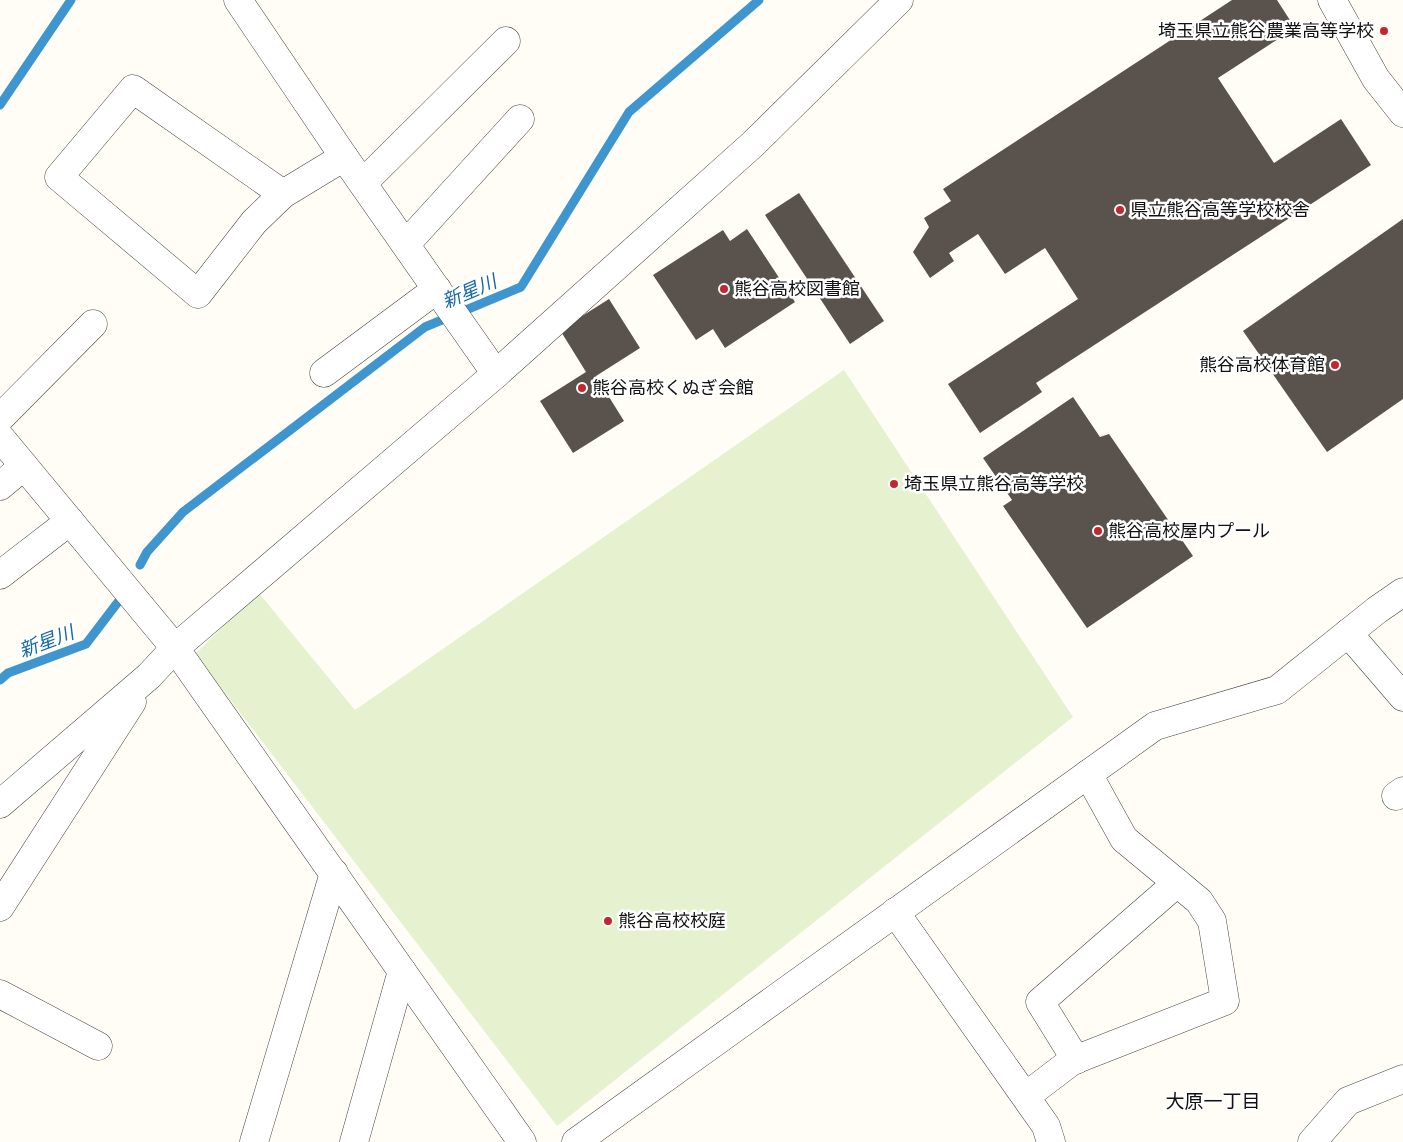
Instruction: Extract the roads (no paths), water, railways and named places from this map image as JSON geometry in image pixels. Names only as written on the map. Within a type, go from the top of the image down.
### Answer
[{"type":"street","points":[[238,0],[344,157],[496,374]]},
{"type":"street","points":[[0,804],[149,676],[175,648],[496,374],[753,144],[899,0]]},
{"type":"street","points":[[1332,0],[1376,79],[1403,113]]},
{"type":"street","points":[[363,183],[506,41]]},
{"type":"street","points":[[283,194],[133,88],[59,177],[198,294],[254,222],[283,194],[344,157]]},
{"type":"street","points":[[406,244],[520,119]]},
{"type":"street","points":[[324,373],[440,294]]},
{"type":"street","points":[[0,418],[94,324]]},
{"type":"street","points":[[0,437],[175,648],[522,1142]]},
{"type":"street","points":[[0,486],[24,466]]},
{"type":"street","points":[[0,575],[70,521]]},
{"type":"street","points":[[576,1142],[1155,726],[1277,690],[1403,592]]},
{"type":"street","points":[[1348,633],[1403,697]]},
{"type":"street","points":[[0,907],[149,676]]},
{"type":"street","points":[[1026,1096],[1076,1060],[1224,1001],[1212,921],[1198,901],[1124,839],[1088,774]]},
{"type":"street","points":[[254,1142],[334,873]]},
{"type":"street","points":[[1076,1060],[1040,1002],[1177,883]]},
{"type":"street","points":[[895,912],[1026,1096],[1046,1126],[1051,1142]]},
{"type":"street","points":[[354,1142],[402,971]]},
{"type":"street","points":[[0,994],[98,1046]]},
{"type":"street","points":[[1312,1142],[1348,1101],[1403,1078]]},
{"type":"waterway","points":[[0,105],[71,0]]},
{"type":"waterway","name":"新星川","points":[[140,565],[147,552],[183,512],[425,327],[521,287],[629,112],[759,0]]},
{"type":"waterway","name":"新星川","points":[[0,680],[8,673],[86,644],[118,602]]},
{"type":"place","name":"埼玉県立熊谷農業高等学校","points":[[1384,31]]},
{"type":"place","name":"県立熊谷高等学校校舎","points":[[1120,210]]},
{"type":"place","name":"熊谷高校図書館","points":[[724,289]]},
{"type":"place","name":"熊谷高校体育館","points":[[1335,365]]},
{"type":"place","name":"熊谷高校くぬぎ会館","points":[[582,388]]},
{"type":"place","name":"埼玉県立熊谷高等学校","points":[[894,484]]},
{"type":"place","name":"熊谷高校屋内プール","points":[[1098,531]]},
{"type":"place","name":"熊谷高校校庭","points":[[608,921]]},
{"type":"district","name":"大原一丁目","points":[[1213,1101]]}]
